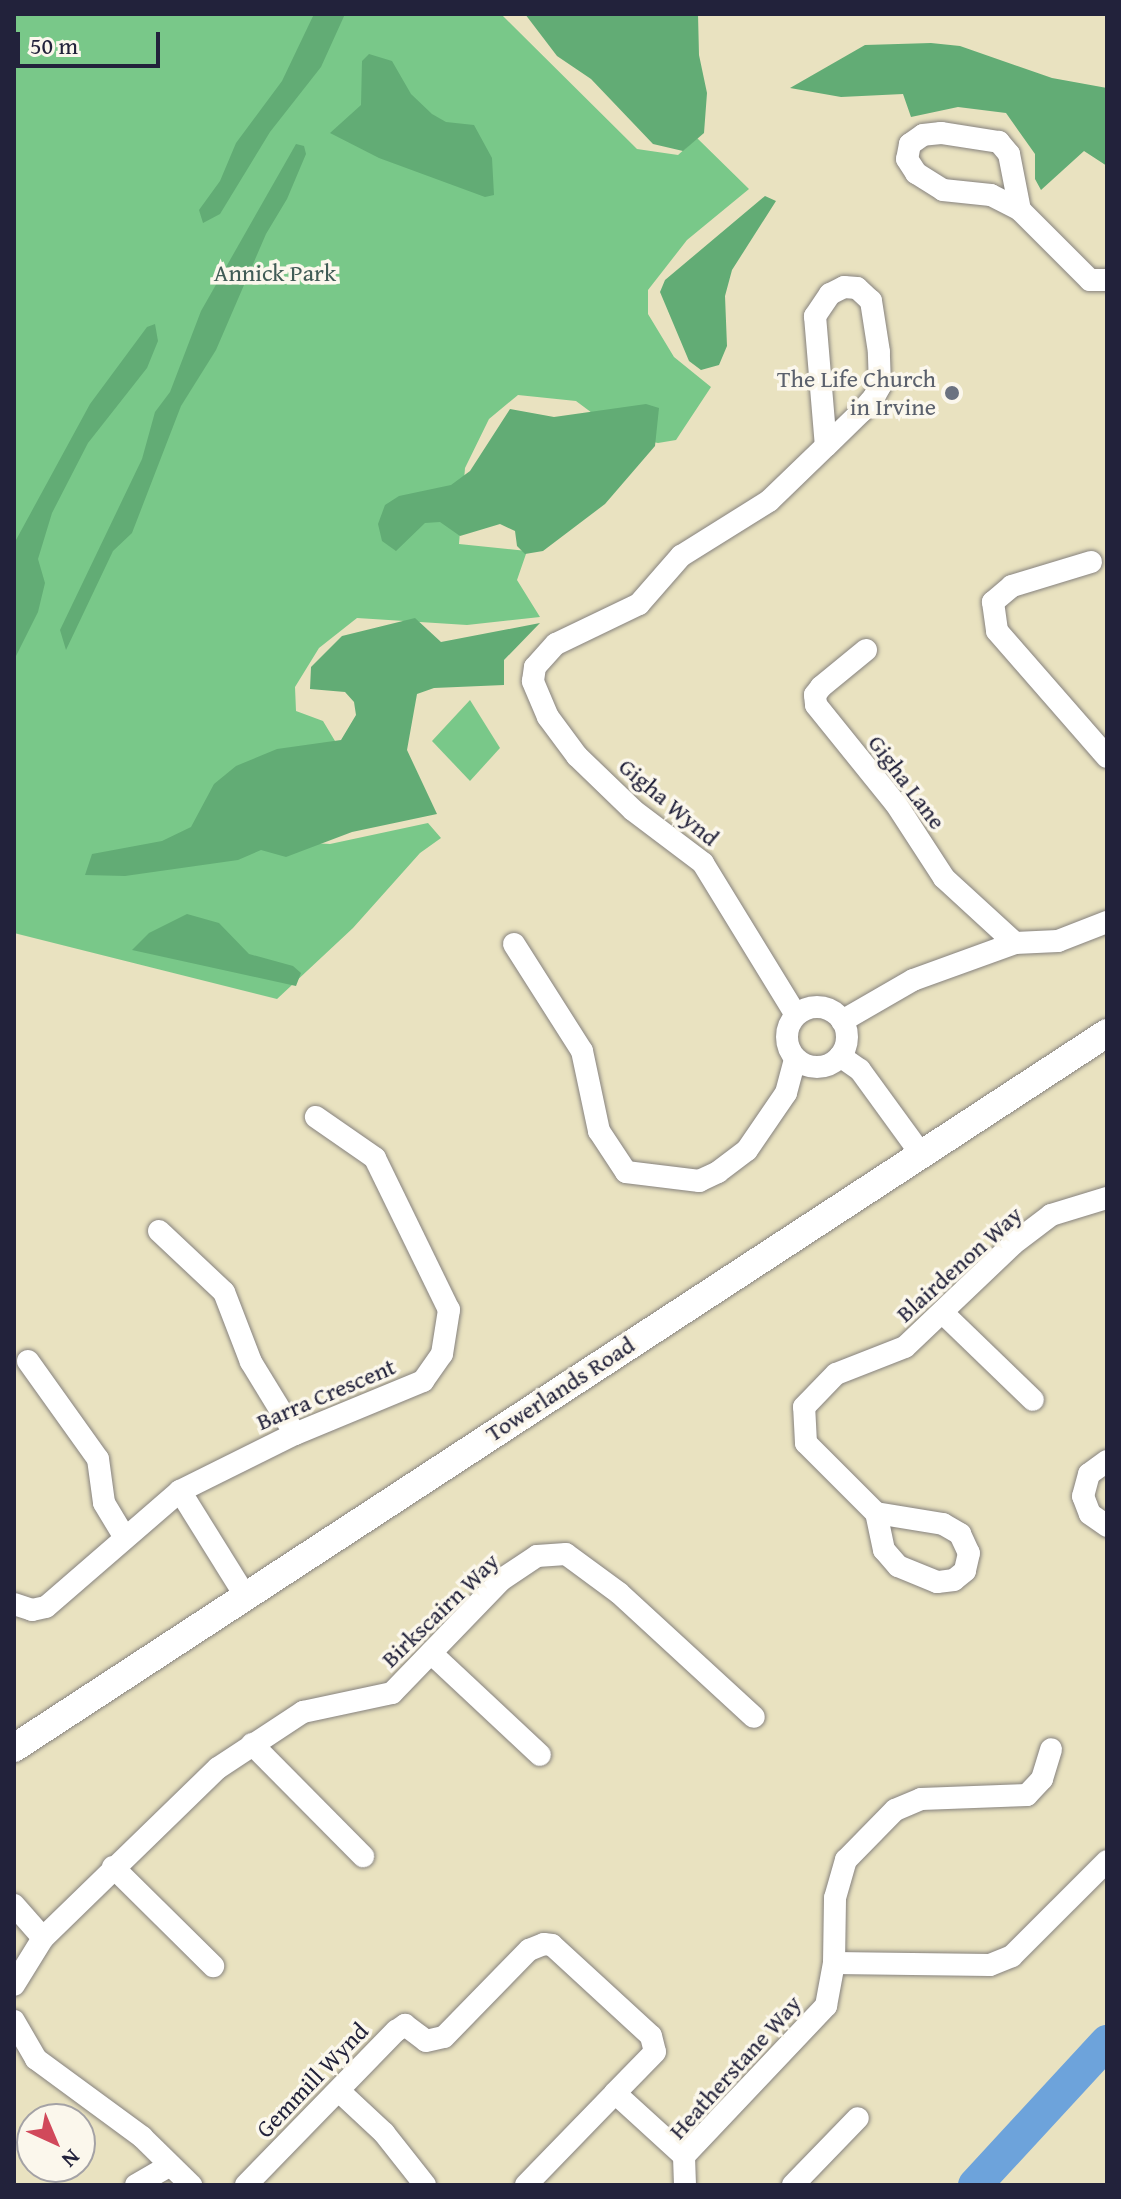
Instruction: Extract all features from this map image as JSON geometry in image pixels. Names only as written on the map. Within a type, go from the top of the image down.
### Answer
[{"type":"street","points":[[1020,210],[1009,154],[999,142],[941,133],[910,144],[907,159],[912,166],[943,190],[991,195],[1020,210],[1090,280],[1107,280]]},
{"type":"street","points":[[844,287],[857,288],[871,301],[880,386],[826,446],[815,316],[830,294],[844,287]]},
{"type":"street","name":"Gigha Wynd","points":[[796,1015],[703,863],[633,810],[577,756],[548,717],[533,681],[535,667],[556,644],[639,604],[696,543],[757,510],[826,446]]},
{"type":"street","points":[[1091,562],[1012,586],[993,602],[997,631],[1107,757]]},
{"type":"street","name":"Gigha Lane","points":[[866,650],[821,687],[815,695],[816,705],[896,804],[944,878],[1015,943]]},
{"type":"street","points":[[842,1021],[913,980],[1015,943],[1058,941],[1107,922]]},
{"type":"street","points":[[514,944],[582,1051],[599,1131],[626,1172],[699,1181],[718,1172],[747,1150],[786,1093],[795,1059],[786,1036],[796,1015],[820,1007],[842,1021],[847,1037],[840,1056],[819,1067],[795,1059]]},
{"type":"street","name":"Towerlands Road","points":[[14,1748],[1107,1033]]},
{"type":"street","points":[[840,1056],[860,1070],[921,1154]]},
{"type":"street","name":"Barra Crescent","points":[[14,1604],[32,1610],[46,1607],[124,1536],[180,1491],[295,1434],[423,1381],[442,1354],[449,1310],[375,1158],[316,1117]]},
{"type":"street","name":"Blairdenon Way","points":[[876,1513],[806,1443],[804,1407],[836,1374],[905,1347],[945,1315],[1013,1244],[1051,1215],[1104,1204]]},
{"type":"street","points":[[159,1231],[224,1292],[251,1362],[295,1434]]},
{"type":"street","points":[[945,1315],[1033,1400]]},
{"type":"street","points":[[28,1361],[98,1459],[104,1503],[124,1536]]},
{"type":"street","points":[[1107,1461],[1089,1474],[1083,1496],[1090,1514],[1107,1526]]},
{"type":"street","points":[[180,1491],[246,1597]]},
{"type":"street","name":"Birkscairn Way","points":[[43,1938],[218,1768],[303,1712],[392,1693],[501,1580],[537,1556],[566,1554],[619,1593],[754,1717]]},
{"type":"street","points":[[431,1653],[540,1755]]},
{"type":"street","points":[[252,1744],[363,1856]]},
{"type":"street","name":"Heatherstane Way","points":[[685,2185],[684,2156],[826,2006],[834,1963],[835,1898],[846,1860],[895,1810],[921,1799],[1027,1795],[1042,1779],[1051,1749]]},
{"type":"street","points":[[834,1963],[990,1965],[1012,1956],[1107,1861]]},
{"type":"street","points":[[113,1867],[213,1966]]},
{"type":"street","points":[[14,1905],[43,1938],[14,1985]]},
{"type":"street","name":"Gemmill Wynd","points":[[246,2185],[405,2025],[426,2041],[444,2037],[529,1950],[544,1944],[552,1945],[651,2036],[655,2052],[534,2177]]},
{"type":"street","points":[[14,2021],[36,2059],[142,2137],[191,2185]]},
{"type":"street","points":[[339,2091],[384,2133],[425,2185]]},
{"type":"street","points":[[615,2093],[684,2156]]},
{"type":"street","points":[[793,2185],[858,2118]]},
{"type":"street","points":[[136,2185],[169,2166]]},
{"type":"green space","name":"Annick Park","points":[[14,14],[501,14],[637,149],[678,155],[697,138],[749,189],[687,240],[648,290],[648,314],[674,357],[711,387],[676,440],[658,443],[623,436],[576,401],[518,395],[489,419],[465,468],[459,544],[527,551],[517,580],[540,617],[467,625],[357,618],[319,648],[295,687],[296,711],[323,721],[335,741],[329,768],[292,842],[330,844],[428,823],[441,838],[420,853],[353,928],[277,999],[14,933]]},
{"type":"green space","points":[[314,14],[345,14],[321,67],[270,132],[220,214],[203,223],[199,210],[220,181],[236,143],[282,81]]},
{"type":"green space","points":[[525,14],[698,14],[699,55],[707,93],[704,133],[683,151],[653,144],[591,79],[557,56]]},
{"type":"green space","points":[[931,43],[960,46],[1052,78],[1107,88],[1107,166],[1084,151],[1041,190],[1035,179],[1035,154],[1006,113],[958,107],[911,117],[903,94],[841,97],[790,88],[865,45]]},
{"type":"green space","points":[[369,54],[392,61],[411,94],[432,114],[446,122],[474,125],[492,158],[494,195],[485,197],[379,158],[330,133],[361,105],[362,61]]},
{"type":"green space","points":[[296,144],[304,146],[306,154],[287,199],[266,234],[216,350],[181,406],[132,533],[113,551],[66,650],[60,630],[142,459],[155,412],[170,392],[201,311]]},
{"type":"green space","points":[[765,196],[776,201],[732,270],[725,296],[727,346],[719,365],[701,370],[689,361],[660,292],[665,280]]},
{"type":"green space","points":[[155,324],[158,341],[147,368],[88,443],[52,513],[38,559],[45,583],[38,612],[14,660],[16,540],[90,404],[147,327]]},
{"type":"green space","points":[[646,404],[659,408],[655,446],[605,504],[543,551],[525,554],[517,546],[515,531],[500,524],[460,536],[440,522],[425,523],[396,551],[382,541],[378,524],[385,505],[399,496],[451,485],[470,471],[510,409],[554,417]]},
{"type":"green space","points":[[415,618],[441,642],[540,623],[504,660],[504,685],[434,688],[417,694],[407,750],[437,814],[352,832],[286,857],[261,850],[238,860],[125,876],[85,875],[92,854],[162,841],[191,827],[214,784],[236,766],[277,749],[341,740],[356,715],[354,702],[345,692],[310,689],[311,667],[342,636]]},
{"type":"green space","points":[[470,700],[500,748],[470,781],[432,741]]},
{"type":"green space","points":[[187,914],[219,923],[249,954],[293,966],[301,973],[296,986],[132,950],[149,933]]},
{"type":"waterway","points":[[975,2185],[1107,2042]]},
{"type":"place","name":"The Life Church in Irvine","points":[[952,393]]}]
